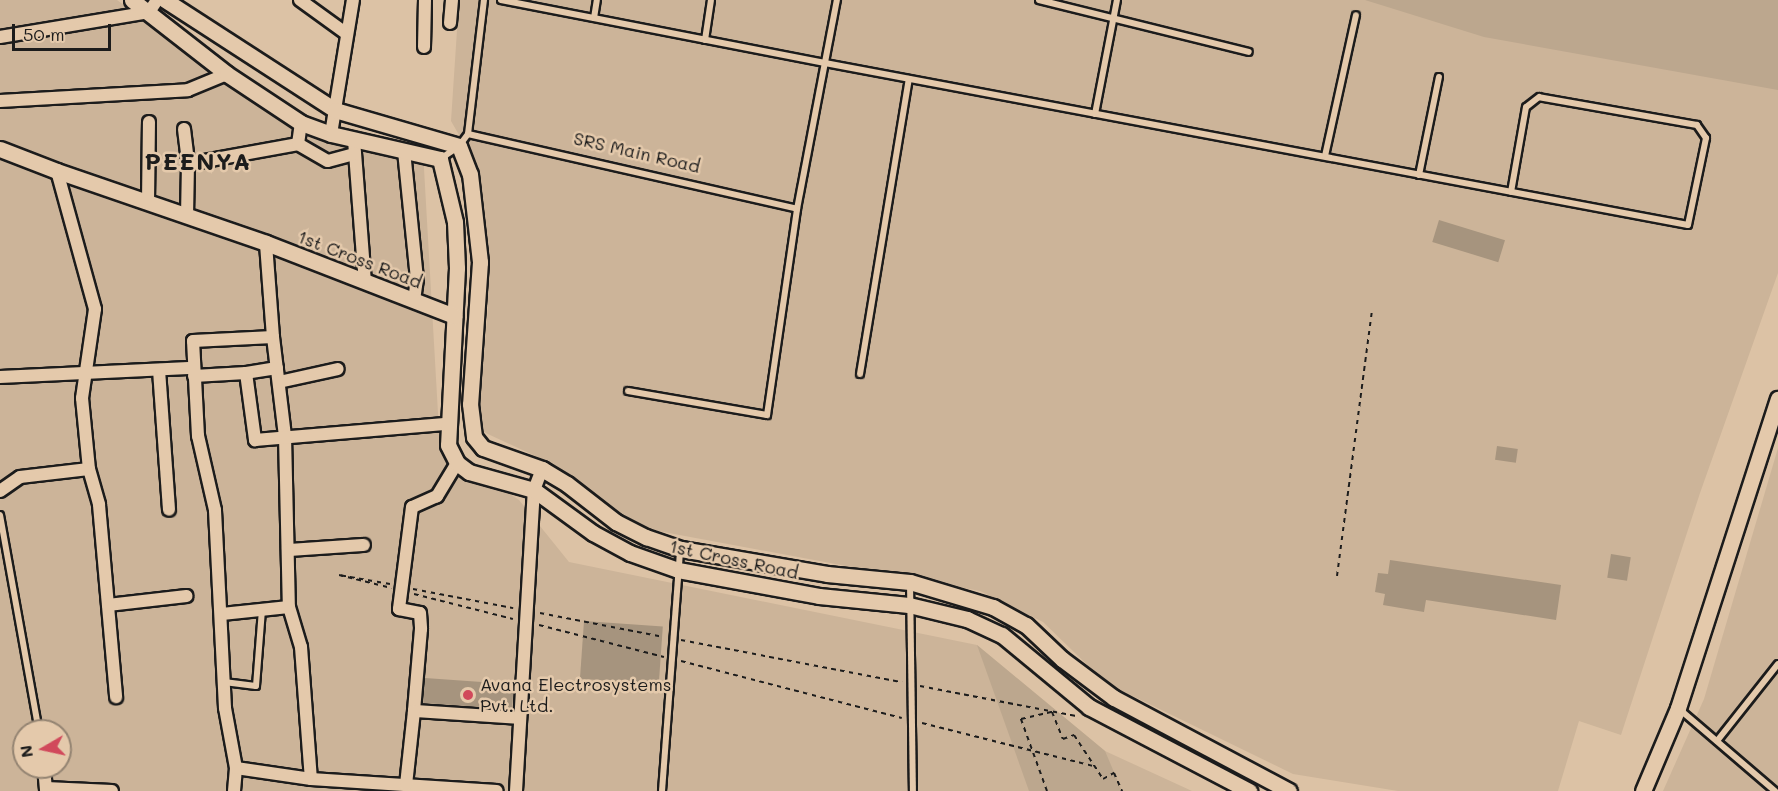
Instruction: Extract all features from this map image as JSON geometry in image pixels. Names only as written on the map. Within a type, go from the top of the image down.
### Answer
[{"type":"street","points":[[132,0],[153,6],[227,75],[301,123],[331,134],[355,147],[404,151],[440,159],[455,222],[457,268],[447,424],[448,445],[457,463],[437,496],[412,507],[399,609],[420,613],[422,629],[406,785]]},
{"type":"street","points":[[165,0],[335,110],[464,140],[480,262],[470,404],[474,437],[483,448],[542,469],[567,484],[615,522],[646,537],[681,549],[827,573],[910,582],[1001,611],[1026,625],[1062,659],[1114,698],[1279,789]]},
{"type":"street","points":[[300,0],[347,34]]},
{"type":"street","points":[[331,134],[353,0]]},
{"type":"street","points":[[424,0],[424,47]]},
{"type":"street","points":[[450,23],[452,0]]},
{"type":"street","points":[[0,37],[153,6]]},
{"type":"street","points":[[0,100],[188,90],[227,75]]},
{"type":"street","points":[[148,202],[149,122]]},
{"type":"street","points":[[298,144],[301,123]]},
{"type":"street","points":[[184,129],[188,164],[187,216]]},
{"type":"street","points":[[188,164],[298,144],[327,161],[355,147]]},
{"type":"street","points":[[355,147],[365,282]]},
{"type":"street","name":"1st Cross Road","points":[[0,149],[266,243],[454,316]]},
{"type":"street","points":[[404,151],[417,279],[414,301]]},
{"type":"street","points":[[57,171],[94,309],[82,398],[89,469],[99,505],[116,697]]},
{"type":"street","points":[[266,243],[273,337],[285,436],[289,607],[301,647],[311,779]]},
{"type":"street","points":[[234,791],[236,768],[229,743],[224,682],[215,510],[198,435],[192,341],[273,337]]},
{"type":"street","points":[[0,377],[159,370],[246,373],[277,368]]},
{"type":"street","points":[[279,382],[338,369]]},
{"type":"street","points":[[159,370],[169,510]]},
{"type":"street","points":[[246,373],[255,440],[447,424]]},
{"type":"street","points":[[1643,791],[1678,708],[1774,432],[1778,399]]},
{"type":"street","name":"1st Cross Road","points":[[457,463],[469,472],[534,490],[593,533],[630,553],[678,570],[819,596],[909,605],[967,620],[1002,634],[1089,707],[1249,791]]},
{"type":"street","points":[[0,491],[20,477],[89,469]]},
{"type":"street","points":[[516,791],[534,490],[542,469]]},
{"type":"street","points":[[288,550],[364,545]]},
{"type":"street","points":[[108,605],[186,596]]},
{"type":"street","points":[[222,614],[289,607]]},
{"type":"street","points":[[414,711],[519,718]]},
{"type":"street","points":[[236,768],[311,779],[497,791]]},
{"type":"street","points":[[46,790],[112,791]]},
{"type":"lane","points":[[440,159],[464,140],[484,0]]},
{"type":"lane","points":[[501,0],[909,79],[1325,156],[1419,175],[1510,192],[1688,225],[1706,138],[1697,125],[1539,97],[1526,107],[1510,192]]},
{"type":"lane","points":[[594,18],[597,0]]},
{"type":"lane","points":[[705,40],[711,0]]},
{"type":"lane","points":[[628,391],[767,415],[797,209],[837,0]]},
{"type":"lane","points":[[1039,0],[1249,52]]},
{"type":"lane","points":[[1095,114],[1117,0]]},
{"type":"lane","points":[[1325,156],[1356,15]]},
{"type":"lane","points":[[1419,175],[1439,77]]},
{"type":"lane","points":[[860,374],[909,79]]},
{"type":"lane","name":"SRS Main Road","points":[[464,140],[797,209]]},
{"type":"lane","points":[[0,515],[37,719]]},
{"type":"lane","points":[[662,791],[681,549]]},
{"type":"lane","points":[[910,582],[914,791]]},
{"type":"lane","points":[[224,682],[256,686],[262,610]]},
{"type":"lane","points":[[1717,741],[1778,664]]},
{"type":"lane","points":[[1678,708],[1775,791]]},
{"type":"path","points":[[1336,576],[1372,310]]},
{"type":"path","points":[[397,587],[339,574],[397,587]]},
{"type":"path","points":[[513,608],[408,590],[523,621]]},
{"type":"path","points":[[536,612],[664,637]]},
{"type":"path","points":[[534,624],[902,717]]},
{"type":"path","points":[[676,639],[908,684]]},
{"type":"path","points":[[920,686],[1083,717]]},
{"type":"path","points":[[1047,791],[1021,720],[1052,712],[1062,739],[1074,735],[1097,767],[1102,779],[1114,773],[1122,791]]},
{"type":"path","points":[[913,720],[1097,767]]},
{"type":"shaded area","points":[[0,0],[117,0],[290,125],[423,151],[440,448],[519,500],[569,562],[977,645],[1105,751],[1192,791],[0,791]]},
{"type":"shaded area","points":[[459,0],[1778,0],[1778,273],[1700,493],[1621,735],[1579,721],[1558,791],[1398,791],[1293,774],[1106,683],[1043,622],[980,591],[642,528],[557,466],[477,429],[488,309],[470,154],[451,121]]},
{"type":"shaded area","points":[[1365,0],[1778,0],[1778,90],[1484,37]]},
{"type":"shaded area","points":[[1778,448],[1778,791],[1663,791],[1704,699]]},
{"type":"shaded area","points":[[977,645],[1105,751],[1122,791],[1029,791]]},
{"type":"building","points":[[1439,220],[1505,240],[1498,262],[1432,242]]},
{"type":"building","points":[[1497,446],[1518,449],[1516,463],[1495,460]]},
{"type":"building","points":[[1611,554],[1631,557],[1627,581],[1607,578]]},
{"type":"building","points":[[1390,560],[1561,585],[1556,620],[1426,600],[1424,612],[1383,605],[1385,594],[1375,592],[1378,573],[1388,574]]},
{"type":"building","points":[[584,621],[663,627],[659,684],[580,679]]},
{"type":"building","name":"Avana Electrosystems Pvt. Ltd.","points":[[425,678],[514,684],[512,709],[423,703]]},
{"type":"place","name":"Avana Electrosystems Pvt. Ltd.","points":[[468,695]]},
{"type":"district","name":"PEENYA","points":[[198,161]]}]
